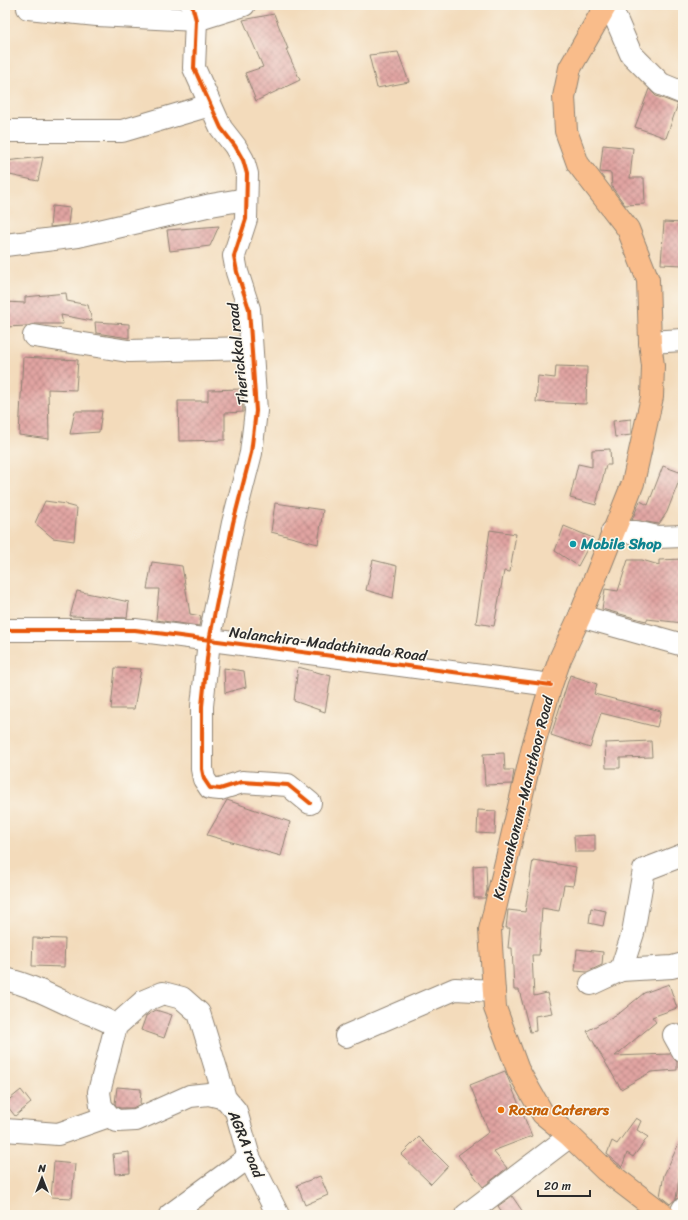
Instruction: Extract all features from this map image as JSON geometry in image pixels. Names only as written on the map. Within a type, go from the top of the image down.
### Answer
[{"type":"main road","name":"Kuravankonam-Maruthoor Road","points":[[606,5],[570,68],[564,97],[566,131],[578,164],[628,229],[648,280],[650,342],[653,366],[652,397],[633,483],[612,532],[580,616],[560,659],[551,685],[534,743],[490,930],[495,1008],[518,1070],[543,1114],[570,1136],[605,1170],[664,1215]]},
{"type":"street","points":[[29,5],[28,8],[97,15],[194,13],[244,5]]},
{"type":"street","points":[[610,5],[631,54],[661,84],[683,93]]},
{"type":"street","name":"Therickkal road","points":[[194,13],[194,68],[221,128],[235,146],[243,160],[247,174],[246,219],[234,256],[236,272],[249,309],[256,411],[251,453],[232,523],[209,641],[202,706],[202,769],[204,779],[210,788],[220,789],[242,782],[288,785],[310,803]]},
{"type":"street","points":[[5,131],[122,131],[210,105]]},
{"type":"street","points":[[5,245],[78,236],[211,205],[246,199]]},
{"type":"street","points":[[34,336],[128,351],[251,348]]},
{"type":"street","points":[[650,342],[683,340]]},
{"type":"street","points":[[612,532],[636,532],[657,537],[683,536]]},
{"type":"street","points":[[580,616],[683,645]]},
{"type":"street","name":"Nalanchira-Madathinada Road","points":[[5,630],[135,630],[209,641],[551,685]]},
{"type":"street","points":[[621,970],[633,933],[644,870],[683,854]]},
{"type":"street","points":[[591,984],[621,970],[672,967],[683,964]]},
{"type":"street","points":[[5,979],[44,991],[66,1003],[103,1017],[116,1026]]},
{"type":"street","points":[[346,1036],[455,989],[494,991]]},
{"type":"street","points":[[5,1130],[58,1134],[108,1116],[101,1106],[99,1092],[116,1026],[144,1001],[163,993],[182,998],[199,1013],[225,1098]]},
{"type":"street","name":"AGRA road","points":[[108,1116],[117,1121],[136,1120],[190,1096],[209,1094],[225,1098],[236,1111],[249,1157],[278,1215]]},
{"type":"street","points":[[466,1215],[570,1136]]},
{"type":"street","points":[[170,1215],[249,1157]]},
{"type":"street","points":[[680,1215],[683,1209]]},
{"type":"building","points":[[274,14],[288,49],[286,49],[300,80],[256,101],[245,73],[263,67],[243,20]]},
{"type":"building","points":[[398,52],[409,82],[377,88],[369,55]]},
{"type":"building","points":[[649,89],[656,96],[678,104],[666,138],[635,127]]},
{"type":"building","points":[[603,145],[633,148],[630,178],[644,178],[645,204],[625,205],[612,187],[611,173],[600,172]]},
{"type":"building","points":[[43,157],[38,181],[5,174],[5,161]]},
{"type":"building","points":[[52,206],[70,208],[68,225],[50,227]]},
{"type":"building","points":[[664,222],[683,223],[683,265],[661,264]]},
{"type":"building","points":[[219,226],[210,246],[170,251],[167,230]]},
{"type":"building","points":[[66,293],[67,301],[88,305],[92,321],[61,315],[63,324],[36,324],[5,327],[5,302],[25,303],[25,297]]},
{"type":"building","points":[[95,322],[129,324],[129,338],[96,333]]},
{"type":"building","points":[[23,357],[78,360],[76,390],[48,389],[49,439],[19,435]]},
{"type":"building","points":[[556,366],[587,367],[586,404],[536,402],[538,376],[555,378]]},
{"type":"building","points":[[242,389],[243,412],[225,413],[225,440],[179,441],[178,401],[208,401],[208,390]]},
{"type":"building","points":[[75,411],[102,411],[99,432],[70,434]]},
{"type":"building","points":[[631,419],[631,435],[615,437],[613,421]]},
{"type":"building","points":[[610,449],[611,465],[606,465],[596,505],[570,498],[578,464],[592,467],[592,450]]},
{"type":"building","points":[[663,466],[682,473],[667,512],[659,524],[632,520],[640,501],[648,505]]},
{"type":"building","points":[[45,501],[66,504],[77,508],[74,541],[53,538],[35,523]]},
{"type":"building","points":[[275,503],[323,510],[318,544],[271,532]]},
{"type":"building","name":"Mobile Shop","points":[[564,526],[593,538],[578,566],[555,551]]},
{"type":"building","points":[[490,530],[516,534],[510,572],[504,571],[494,626],[476,623]]},
{"type":"building","points":[[683,559],[683,623],[647,619],[647,621],[602,609],[605,589],[618,591],[628,560],[642,560],[659,565],[659,560]]},
{"type":"building","points":[[373,560],[397,566],[393,598],[366,590]]},
{"type":"building","points":[[152,562],[182,566],[190,614],[201,616],[199,626],[156,620],[159,589],[147,589]]},
{"type":"building","points":[[77,591],[129,602],[127,618],[70,616]]},
{"type":"building","points":[[298,667],[331,676],[325,712],[294,701]]},
{"type":"building","points":[[115,668],[141,669],[134,709],[111,709]]},
{"type":"building","points":[[224,668],[244,671],[246,687],[225,693]]},
{"type":"building","points":[[570,675],[597,684],[594,694],[661,711],[657,727],[601,713],[590,748],[551,735]]},
{"type":"building","points":[[651,741],[652,757],[620,758],[620,768],[606,768],[605,743]]},
{"type":"building","points":[[504,753],[505,770],[514,770],[512,784],[485,785],[483,754]]},
{"type":"building","points":[[227,800],[290,822],[281,856],[207,835]]},
{"type":"building","points":[[478,810],[496,811],[495,834],[477,833]]},
{"type":"building","points":[[595,835],[595,852],[575,852],[574,836]]},
{"type":"building","points":[[533,860],[576,867],[573,886],[564,885],[559,911],[542,908],[539,955],[532,955],[534,996],[547,993],[552,1013],[535,1016],[536,1031],[530,1032],[519,990],[514,990],[512,948],[508,948],[510,928],[506,928],[508,910],[525,912]]},
{"type":"building","points":[[486,865],[487,890],[485,898],[474,898],[473,866]]},
{"type":"building","points":[[591,908],[606,911],[603,926],[589,923]]},
{"type":"building","points":[[33,938],[65,939],[64,967],[32,966]]},
{"type":"building","points":[[577,949],[603,952],[602,965],[587,972],[575,971]]},
{"type":"building","points":[[669,984],[677,1008],[652,1017],[656,1022],[615,1056],[670,1054],[677,1062],[677,1070],[651,1072],[621,1089],[587,1031],[621,1012],[644,993]]},
{"type":"building","points":[[156,1010],[172,1015],[164,1038],[141,1030],[146,1016]]},
{"type":"building","name":"Rosna Caterers","points":[[505,1071],[532,1136],[493,1151],[507,1168],[483,1187],[458,1155],[489,1132],[470,1085]]},
{"type":"building","points":[[117,1087],[141,1089],[140,1104],[133,1108],[117,1107],[115,1104]]},
{"type":"building","points":[[21,1090],[31,1103],[15,1116],[5,1103]]},
{"type":"building","points":[[636,1118],[641,1121],[637,1130],[648,1137],[633,1157],[627,1153],[622,1167],[607,1154],[612,1141],[617,1144]]},
{"type":"building","points":[[419,1137],[448,1166],[431,1184],[401,1155]]},
{"type":"building","points":[[682,1137],[683,1153],[676,1199],[670,1204],[660,1196],[664,1175]]},
{"type":"building","points":[[129,1152],[130,1173],[115,1174],[113,1154]]},
{"type":"building","points":[[54,1162],[75,1164],[72,1198],[51,1197]]},
{"type":"building","points":[[320,1176],[328,1195],[305,1205],[297,1185]]},
{"type":"building","points":[[512,1196],[525,1215],[504,1215],[498,1206]]},
{"type":"cycle path","points":[[192,5],[196,20],[194,68],[221,128],[235,146],[243,160],[247,174],[246,219],[234,256],[237,272],[249,309],[256,411],[251,453],[233,523],[209,641],[202,706],[202,769],[204,779],[210,788],[220,789],[242,782],[288,785],[310,803]]},
{"type":"cycle path","points":[[5,630],[135,630],[551,685]]},
{"type":"place","name":"Mobile Shop","points":[[573,544]]},
{"type":"place","name":"Rosna Caterers","points":[[501,1110]]}]
